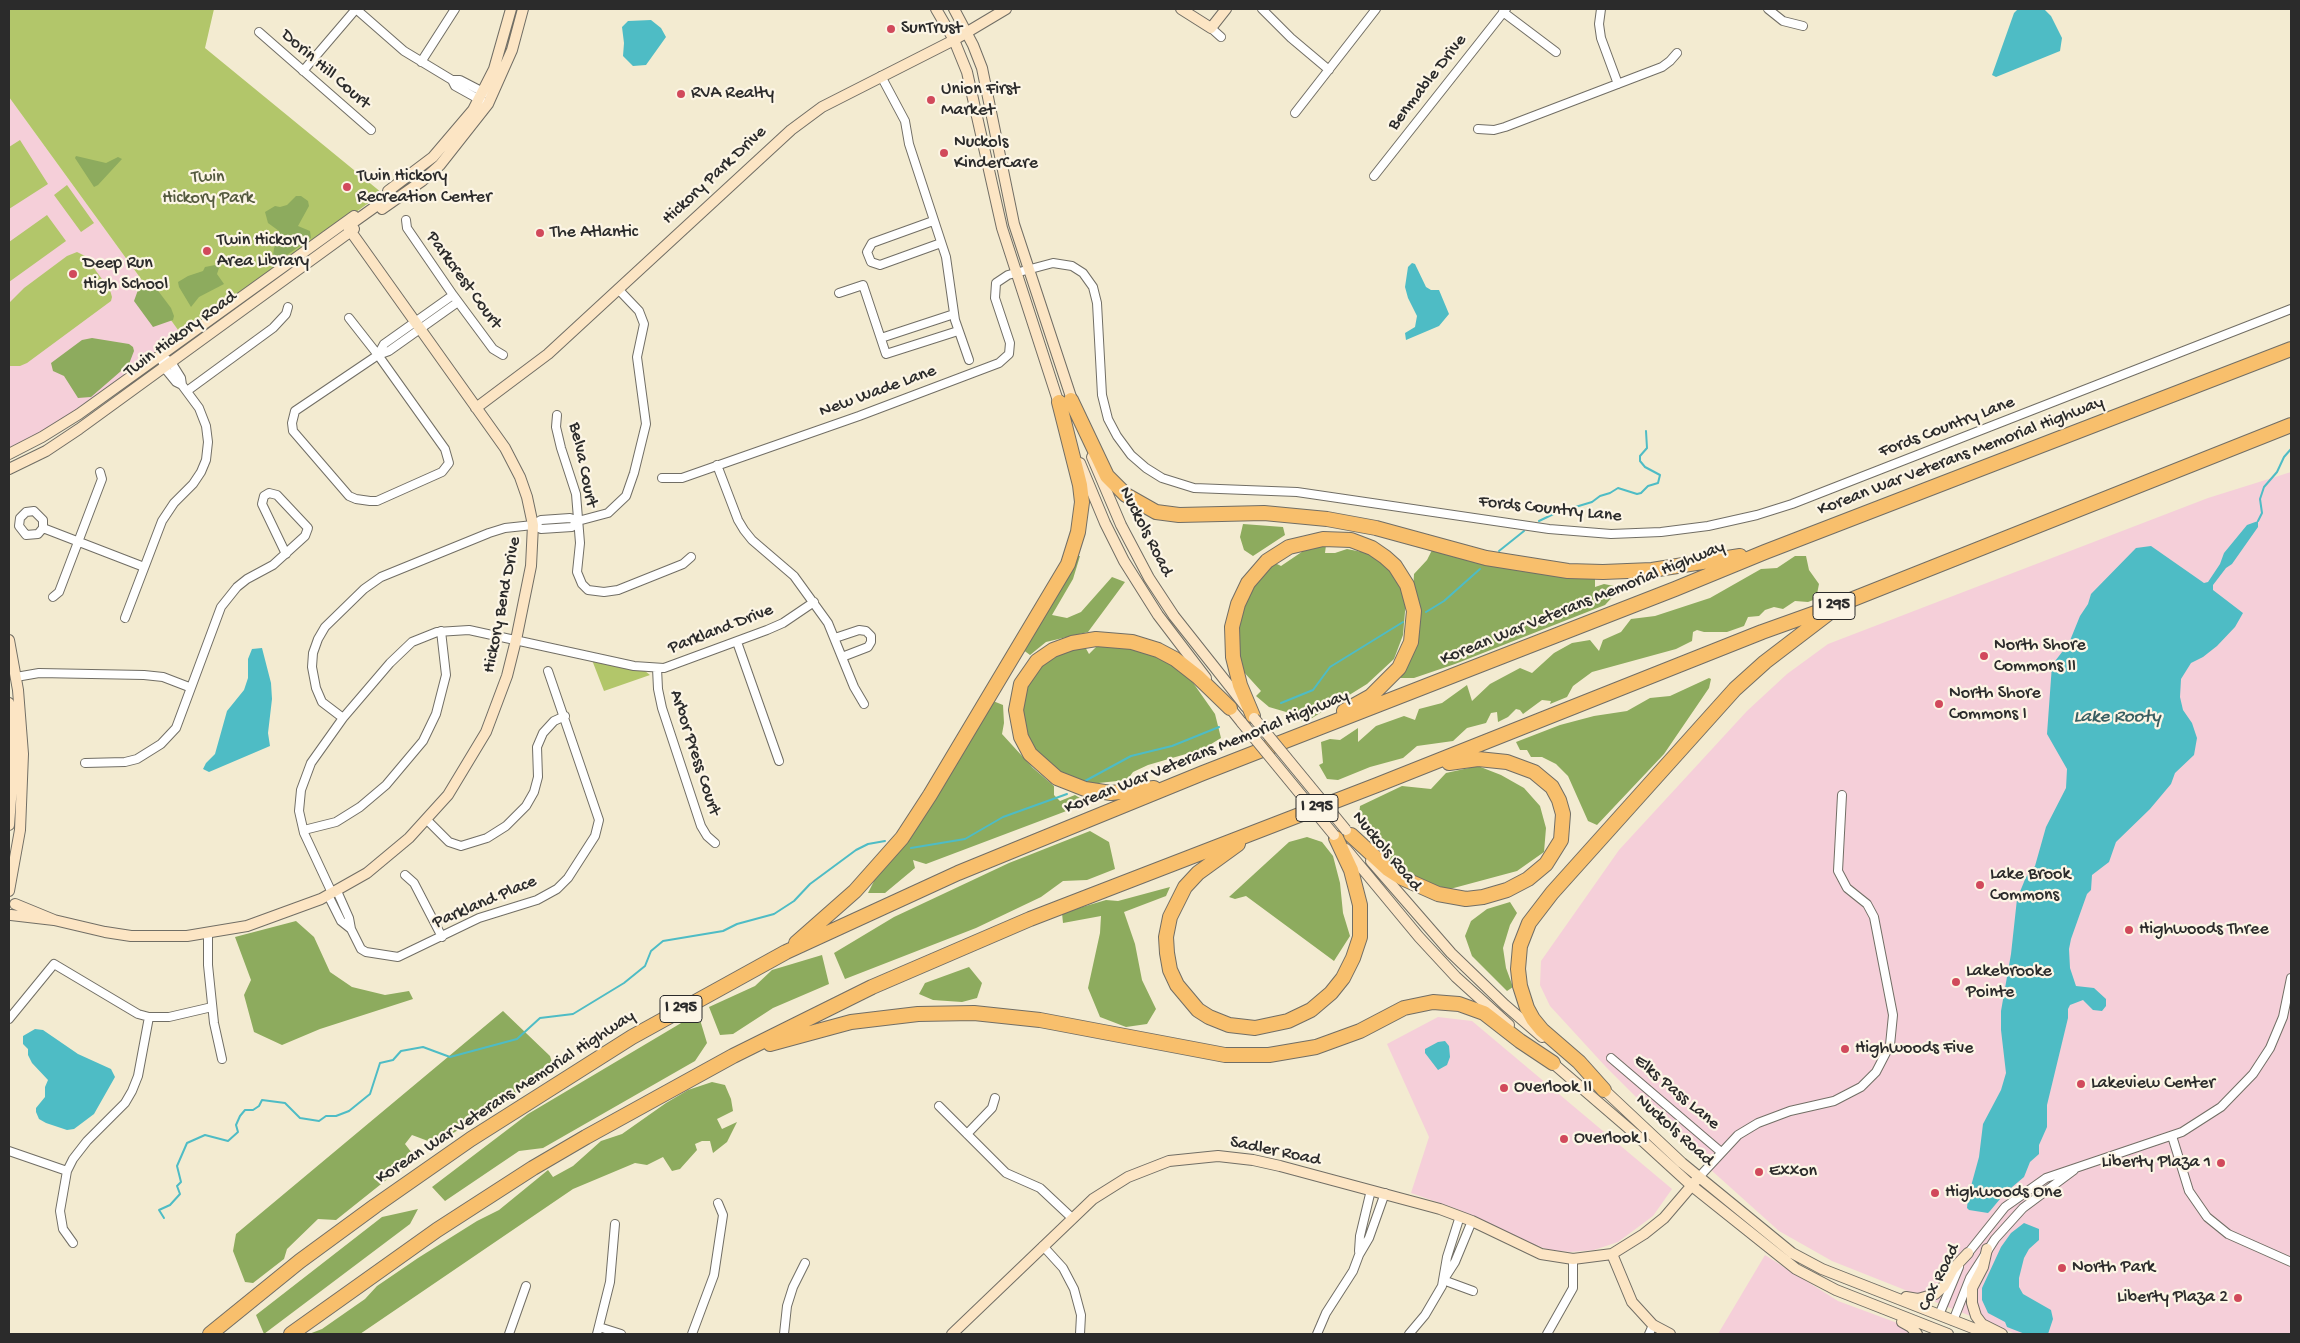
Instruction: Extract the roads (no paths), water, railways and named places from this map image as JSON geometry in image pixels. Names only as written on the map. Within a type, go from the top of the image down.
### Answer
[{"type":"highway","name":"Korean War Veterans Memorial Highway","points":[[210,1334],[300,1261],[374,1206],[471,1139],[632,1037],[786,952],[966,870],[1203,773],[1676,589],[1765,552],[2291,349]]},
{"type":"highway","points":[[1065,401],[1107,476],[1126,495],[1156,512],[1179,516],[1264,513],[1327,518],[1376,528],[1486,558],[1524,566],[1568,571],[1652,570],[1765,552]]},
{"type":"highway","points":[[786,952],[850,896],[902,838],[940,779],[1068,564],[1078,532],[1082,502],[1065,401]]},
{"type":"highway","name":"I 295","points":[[291,1334],[378,1270],[495,1192],[586,1137],[733,1056],[826,1008],[960,948],[1762,632],[1843,603],[2291,425]]},
{"type":"highway","points":[[1250,719],[1236,671],[1232,637],[1234,616],[1252,577],[1279,553],[1300,543],[1331,539],[1351,540],[1372,548],[1395,566],[1410,592],[1415,620],[1408,650],[1394,673],[1371,696],[1292,739]]},
{"type":"highway","points":[[1604,1090],[1579,1062],[1542,1030],[1527,1008],[1520,986],[1518,953],[1529,923],[1559,886],[1735,690],[1765,662],[1843,603]]},
{"type":"highway","points":[[1203,773],[1155,787],[1111,792],[1084,790],[1066,783],[1043,768],[1030,754],[1021,737],[1016,710],[1022,684],[1037,662],[1061,646],[1086,640],[1123,640],[1144,645],[1175,659],[1198,676],[1230,708]]},
{"type":"highway","points":[[1342,835],[1402,878],[1432,892],[1466,898],[1494,895],[1528,879],[1551,858],[1561,840],[1564,814],[1556,793],[1538,775],[1512,763],[1496,760],[1465,760],[1440,765],[1377,785]]},
{"type":"highway","points":[[1258,831],[1213,861],[1185,887],[1174,907],[1166,937],[1166,953],[1170,970],[1190,1002],[1209,1017],[1240,1027],[1267,1026],[1297,1018],[1321,1002],[1347,971],[1360,937],[1360,905],[1342,835]]},
{"type":"highway","points":[[733,1056],[796,1036],[851,1022],[949,1012],[1009,1015],[1225,1055],[1269,1056],[1297,1052],[1339,1040],[1404,1008],[1433,1002],[1459,1004],[1484,1014],[1553,1063]]},
{"type":"main road","name":"Twin Hickory Road","points":[[9,454],[42,437],[79,414],[433,157],[473,110],[494,69],[511,9]]},
{"type":"main road","name":"Twin Hickory Road","points":[[9,470],[79,429],[422,181],[440,165],[490,100],[512,50],[523,9]]},
{"type":"main road","name":"Nuckols Road","points":[[936,9],[954,40],[971,87],[994,196],[1015,272],[1065,401],[1138,560],[1174,616],[1250,719],[1342,835],[1413,931],[1456,977],[1634,1132],[1692,1186],[1792,1266],[1826,1286],[1932,1332],[1948,1334]]},
{"type":"main road","name":"Nuckols Road","points":[[954,9],[978,57],[986,82],[1008,199],[1091,492],[1124,561],[1158,615],[1230,708],[1250,719]]},
{"type":"main road","name":"Hickory Park Drive","points":[[476,408],[548,354],[780,138],[822,107],[954,40],[1006,9]]},
{"type":"main road","points":[[1181,9],[1211,28],[1226,9]]},
{"type":"main road","points":[[351,232],[351,224],[386,199],[392,188]]},
{"type":"main road","points":[[285,279],[293,269],[343,232],[344,223]]},
{"type":"main road","name":"Hickory Bend Drive","points":[[10,916],[54,920],[131,936],[208,934],[268,920],[332,893],[386,858],[426,820],[460,778],[486,732],[507,676],[531,566],[534,534],[527,498],[513,462],[351,232]]},
{"type":"main road","points":[[9,475],[19,471],[27,460]]},
{"type":"main road","points":[[9,640],[16,677],[22,733],[23,785],[10,916]]},
{"type":"main road","points":[[9,703],[14,760],[9,825]]},
{"type":"main road","name":"Nuckols Road","points":[[1342,835],[1462,964],[1505,1005],[1604,1090],[1699,1177],[1792,1253],[1822,1269],[1988,1334]]},
{"type":"main road","name":"Hickory Bend Drive","points":[[11,896],[54,920]]},
{"type":"main road","name":"Sadler Road","points":[[952,1334],[1096,1196],[1128,1177],[1169,1161],[1201,1157],[1253,1160],[1385,1193],[1460,1216],[1541,1254],[1573,1259],[1612,1254],[1644,1234],[1664,1218],[1699,1177]]},
{"type":"main road","points":[[1987,1250],[1983,1267],[1972,1288],[1972,1303],[1976,1316],[1982,1324],[2002,1334]]},
{"type":"main road","points":[[1863,1285],[1913,1299],[1930,1297],[1944,1286],[1952,1269],[1968,1252]]},
{"type":"main road","points":[[1612,1254],[1632,1302],[1651,1330],[1670,1334]]},
{"type":"main road","points":[[1856,1298],[1883,1314],[1908,1324],[1917,1334]]},
{"type":"main road","name":"Cox Road","points":[[1932,1332],[1939,1315]]},
{"type":"main road","name":"Cox Road","points":[[1948,1334],[1953,1321]]},
{"type":"street","points":[[303,71],[356,9],[404,51],[452,80],[460,80],[480,96],[490,100]]},
{"type":"street","points":[[421,62],[455,9]]},
{"type":"street","points":[[1262,9],[1291,38],[1329,70]]},
{"type":"street","points":[[1601,9],[1599,24],[1601,38],[1618,84]]},
{"type":"street","points":[[1768,9],[1783,21],[1803,26]]},
{"type":"street","points":[[1295,112],[1373,10]]},
{"type":"street","points":[[1504,10],[1556,52]]},
{"type":"street","name":"Benmable Drive","points":[[1374,176],[1504,10]]},
{"type":"street","points":[[1211,28],[1221,37]]},
{"type":"street","name":"Dorin Hill Court","points":[[258,32],[372,130]]},
{"type":"street","points":[[1478,129],[1499,130],[1666,65],[1677,53]]},
{"type":"street","points":[[881,76],[903,114],[909,144],[948,267],[958,331],[970,360]]},
{"type":"street","name":"Parkcrest Court","points":[[406,220],[407,228],[458,302],[493,348],[503,355]]},
{"type":"street","points":[[933,221],[872,243],[867,252],[872,262],[880,265],[941,243]]},
{"type":"street","name":"Fords Country Lane","points":[[1015,272],[1053,263],[1065,264],[1079,270],[1089,280],[1096,297],[1102,395],[1108,419],[1117,436],[1131,455],[1146,468],[1162,478],[1194,488],[1297,492],[1549,529],[1611,534],[1661,532],[1708,526],[1757,515],[1792,504],[2291,309]]},
{"type":"street","name":"New Wade Lane","points":[[662,478],[682,478],[860,416],[1004,360],[1009,354],[1010,343],[994,290],[998,280],[1015,272]]},
{"type":"street","points":[[839,293],[862,285],[886,354],[958,331]]},
{"type":"street","points":[[343,718],[322,702],[313,679],[312,667],[318,639],[339,612],[364,589],[381,577],[489,533],[505,528],[533,525],[541,520],[570,518],[578,521],[608,513],[626,496],[645,432],[646,415],[637,357],[644,324],[639,311],[618,288]]},
{"type":"street","points":[[416,326],[453,295]]},
{"type":"street","points":[[349,318],[378,355],[445,450],[449,463],[442,472],[377,501],[356,499],[349,496],[293,431],[292,423],[295,411],[378,355],[384,344],[458,302]]},
{"type":"street","points":[[184,388],[273,328],[286,314],[288,307]]},
{"type":"street","points":[[881,338],[954,314]]},
{"type":"street","points":[[125,618],[165,516],[194,484],[206,460],[208,442],[206,426],[199,408],[184,388],[176,382],[168,364],[160,355]]},
{"type":"street","name":"Belva Court","points":[[558,415],[556,428],[574,484],[580,543],[577,572],[582,584],[588,590],[604,592],[618,590],[683,564],[692,557]]},
{"type":"street","points":[[717,465],[738,520],[744,530],[752,540],[794,576],[814,602],[835,638],[856,693],[864,704]]},
{"type":"street","points":[[53,597],[59,592],[102,480],[100,472]]},
{"type":"street","points":[[85,763],[125,762],[153,751],[176,728],[184,710],[189,687],[200,667],[216,616],[225,601],[241,583],[273,565],[286,554],[306,536],[308,528],[277,495],[269,493],[264,496],[262,504],[286,554]]},
{"type":"street","points":[[43,528],[144,566]]},
{"type":"street","name":"Parkland Drive","points":[[343,718],[390,663],[412,642],[441,631],[469,630],[634,666],[657,668],[676,665],[737,642],[782,623],[814,602]]},
{"type":"street","points":[[835,638],[859,630],[866,631],[870,636],[871,642],[868,647],[842,656]]},
{"type":"street","points":[[304,830],[336,822],[360,807],[386,785],[423,741],[436,714],[446,675],[441,631]]},
{"type":"street","points":[[737,642],[779,761]]},
{"type":"street","name":"Arbor Press Court","points":[[657,668],[658,690],[662,708],[701,826],[707,836],[715,842]]},
{"type":"street","name":"Parkland Place","points":[[343,718],[311,763],[301,790],[299,811],[304,830],[316,860],[332,893],[349,918],[351,929],[361,949],[366,952],[389,957],[398,957],[479,918],[538,900],[557,889],[568,878],[595,836],[599,825],[598,814],[548,671]]},
{"type":"street","points":[[16,677],[40,672],[144,675],[163,677],[189,687]]},
{"type":"street","points":[[426,820],[449,842],[461,846],[487,838],[506,826],[526,806],[534,792],[538,777],[537,748],[543,733],[554,721],[565,716]]},
{"type":"street","points":[[1699,1177],[1738,1136],[1758,1123],[1790,1111],[1834,1101],[1852,1094],[1876,1072],[1890,1045],[1893,1015],[1874,917],[1867,904],[1847,888],[1838,870],[1842,794]]},
{"type":"street","points":[[405,875],[414,883],[442,937]]},
{"type":"street","points":[[208,934],[212,1007],[222,1059]]},
{"type":"street","points":[[9,1019],[54,964],[138,1014],[149,1017],[169,1017],[212,1007]]},
{"type":"street","name":"Cox Road","points":[[1939,1315],[1956,1273],[1968,1252],[1997,1216],[2022,1193],[2054,1173],[2075,1169],[2172,1136],[2212,1114],[2238,1092],[2253,1074],[2277,1034],[2288,999],[2291,978]]},
{"type":"street","points":[[73,1243],[64,1229],[60,1211],[67,1172],[73,1159],[87,1141],[124,1103],[132,1091],[138,1076],[149,1017]]},
{"type":"street","name":"Elks Pass Lane","points":[[1611,1058],[1721,1152]]},
{"type":"street","points":[[967,1134],[992,1108],[994,1098]]},
{"type":"street","points":[[938,1106],[1006,1172],[1040,1188],[1072,1218]]},
{"type":"street","points":[[2172,1136],[2189,1191],[2207,1217],[2228,1234],[2291,1262]]},
{"type":"street","points":[[9,1151],[67,1172]]},
{"type":"street","name":"Cox Road","points":[[1953,1321],[1970,1278],[1987,1250],[2023,1208],[2075,1169]]},
{"type":"street","points":[[1359,1255],[1360,1236],[1371,1190]]},
{"type":"street","points":[[1317,1334],[1326,1313],[1353,1271],[1359,1255],[1369,1238],[1385,1193]]},
{"type":"street","points":[[692,1334],[714,1275],[723,1215],[718,1203]]},
{"type":"street","points":[[1443,1280],[1447,1257],[1460,1216]]},
{"type":"street","points":[[1410,1334],[1429,1309],[1443,1280],[1455,1262],[1472,1221]]},
{"type":"street","points":[[615,1224],[610,1282],[598,1331],[620,1334]]},
{"type":"street","points":[[1043,1246],[1063,1268],[1074,1289],[1081,1315],[1080,1334]]},
{"type":"street","points":[[1548,1334],[1573,1288],[1573,1259]]},
{"type":"street","points":[[784,1334],[789,1300],[805,1263]]},
{"type":"street","points":[[1443,1280],[1473,1291]]},
{"type":"street","points":[[509,1334],[526,1286]]},
{"type":"water","points":[[2018,9],[2044,9],[2051,16],[2062,38],[2060,51],[1996,77],[1992,75],[2014,13]]},
{"type":"water","points":[[651,20],[661,28],[666,37],[646,65],[633,66],[623,56],[622,27],[628,21]]},
{"type":"water","points":[[1412,263],[1415,264],[1426,287],[1431,290],[1439,290],[1449,314],[1439,326],[1406,340],[1405,333],[1415,327],[1417,316],[1405,287],[1408,267]]},
{"type":"water","name":"Lake Rooty","points":[[2258,521],[2258,527],[2232,564],[2226,568],[2213,585],[2213,590],[2243,613],[2235,627],[2217,646],[2203,657],[2191,663],[2181,679],[2180,697],[2183,710],[2192,723],[2197,738],[2194,755],[2175,773],[2171,784],[2150,809],[2116,842],[2109,862],[2092,875],[2091,890],[2087,894],[2071,939],[2069,949],[2070,968],[2076,986],[2094,988],[2106,999],[2106,1006],[2102,1011],[2093,1010],[2083,1000],[2070,1005],[2047,1105],[2047,1127],[2039,1145],[2039,1154],[2030,1162],[2024,1177],[2005,1193],[1988,1213],[1969,1210],[1967,1208],[1968,1197],[1979,1157],[1983,1124],[2001,1090],[2006,1073],[2001,1030],[2001,1011],[2011,954],[2017,899],[2026,877],[2035,866],[2046,827],[2066,788],[2067,769],[2047,734],[2052,665],[2069,643],[2091,594],[2136,548],[2151,546],[2204,583],[2208,582],[2220,564],[2224,553],[2247,525]]},
{"type":"water","points":[[262,648],[271,683],[272,699],[268,733],[270,746],[209,772],[203,769],[215,754],[227,711],[244,690],[248,678],[248,659],[252,649]]},
{"type":"water","points":[[35,1029],[43,1030],[78,1054],[111,1069],[115,1077],[94,1114],[74,1129],[67,1130],[46,1123],[39,1119],[36,1112],[36,1108],[45,1097],[45,1087],[48,1080],[32,1063],[28,1055],[28,1049],[23,1044],[23,1036]]},
{"type":"water","points":[[1445,1041],[1449,1046],[1450,1057],[1447,1065],[1438,1070],[1425,1053],[1425,1049],[1438,1042]]},
{"type":"water","points":[[2024,1223],[2039,1229],[2039,1240],[2029,1249],[2024,1258],[2019,1278],[2019,1287],[2023,1294],[2051,1310],[2053,1319],[2048,1334],[2025,1334],[2007,1327],[2005,1322],[1988,1313],[1982,1300],[1982,1288],[2001,1247],[2011,1233]]},
{"type":"waterway","points":[[1539,521],[1566,508],[1592,502],[1618,488],[1637,494],[1641,493],[1648,486],[1658,483],[1660,475],[1645,467],[1640,461],[1640,456],[1647,448],[1646,431]]},
{"type":"waterway","points":[[2258,521],[2262,513],[2260,499],[2264,487],[2277,472],[2284,457],[2291,449]]},
{"type":"waterway","points":[[1499,551],[1524,531]]},
{"type":"waterway","points":[[1426,612],[1444,601],[1480,569]]},
{"type":"waterway","points":[[1281,703],[1313,690],[1330,667],[1403,622]]},
{"type":"waterway","points":[[1085,781],[1131,756],[1172,746],[1219,727]]},
{"type":"waterway","points":[[911,848],[965,839],[1003,817],[1067,794]]},
{"type":"waterway","points":[[164,1218],[159,1210],[170,1205],[180,1194],[177,1186],[181,1182],[177,1166],[187,1143],[205,1135],[228,1141],[238,1132],[236,1125],[240,1116],[245,1110],[253,1110],[259,1106],[262,1100],[285,1103],[300,1118],[319,1121],[326,1116],[336,1116],[349,1111],[370,1094],[380,1063],[393,1060],[401,1051],[423,1047],[450,1057],[517,1039],[540,1018],[573,1014],[624,983],[645,966],[651,951],[663,941],[723,931],[737,924],[774,914],[794,901],[810,884],[856,850],[868,844],[885,841]]},
{"type":"place","name":"SunTrust","points":[[891,29]]},
{"type":"place","name":"RVA Realty","points":[[681,94]]},
{"type":"place","name":"Union First Market","points":[[931,100]]},
{"type":"place","name":"Nuckols KinderCare","points":[[944,153]]},
{"type":"place","name":"Twin Hickory Recreation Center","points":[[347,187]]},
{"type":"place","name":"The Atlantic","points":[[540,233]]},
{"type":"place","name":"Twin Hickory Area Library","points":[[207,251]]},
{"type":"place","name":"Deep Run High School","points":[[73,274]]},
{"type":"place","name":"North Shore Commons II","points":[[1984,656]]},
{"type":"place","name":"North Shore Commons I","points":[[1939,704]]},
{"type":"place","name":"Lake Brook Commons","points":[[1980,885]]},
{"type":"place","name":"Highwoods Three","points":[[2129,930]]},
{"type":"place","name":"Lakebrooke Pointe","points":[[1956,982]]},
{"type":"place","name":"Highwoods Five","points":[[1845,1049]]},
{"type":"place","name":"Lakeview Center","points":[[2081,1084]]},
{"type":"place","name":"Overlook II","points":[[1504,1088]]},
{"type":"place","name":"Overlook I","points":[[1564,1139]]},
{"type":"place","name":"Liberty Plaza 1","points":[[2221,1163]]},
{"type":"place","name":"Exxon","points":[[1759,1172]]},
{"type":"place","name":"Highwoods One","points":[[1935,1193]]},
{"type":"place","name":"North Park","points":[[2062,1268]]},
{"type":"place","name":"Liberty Plaza 2","points":[[2238,1298]]},
{"type":"park label","name":"Twin Hickory Park","points":[[208,188]]}]
